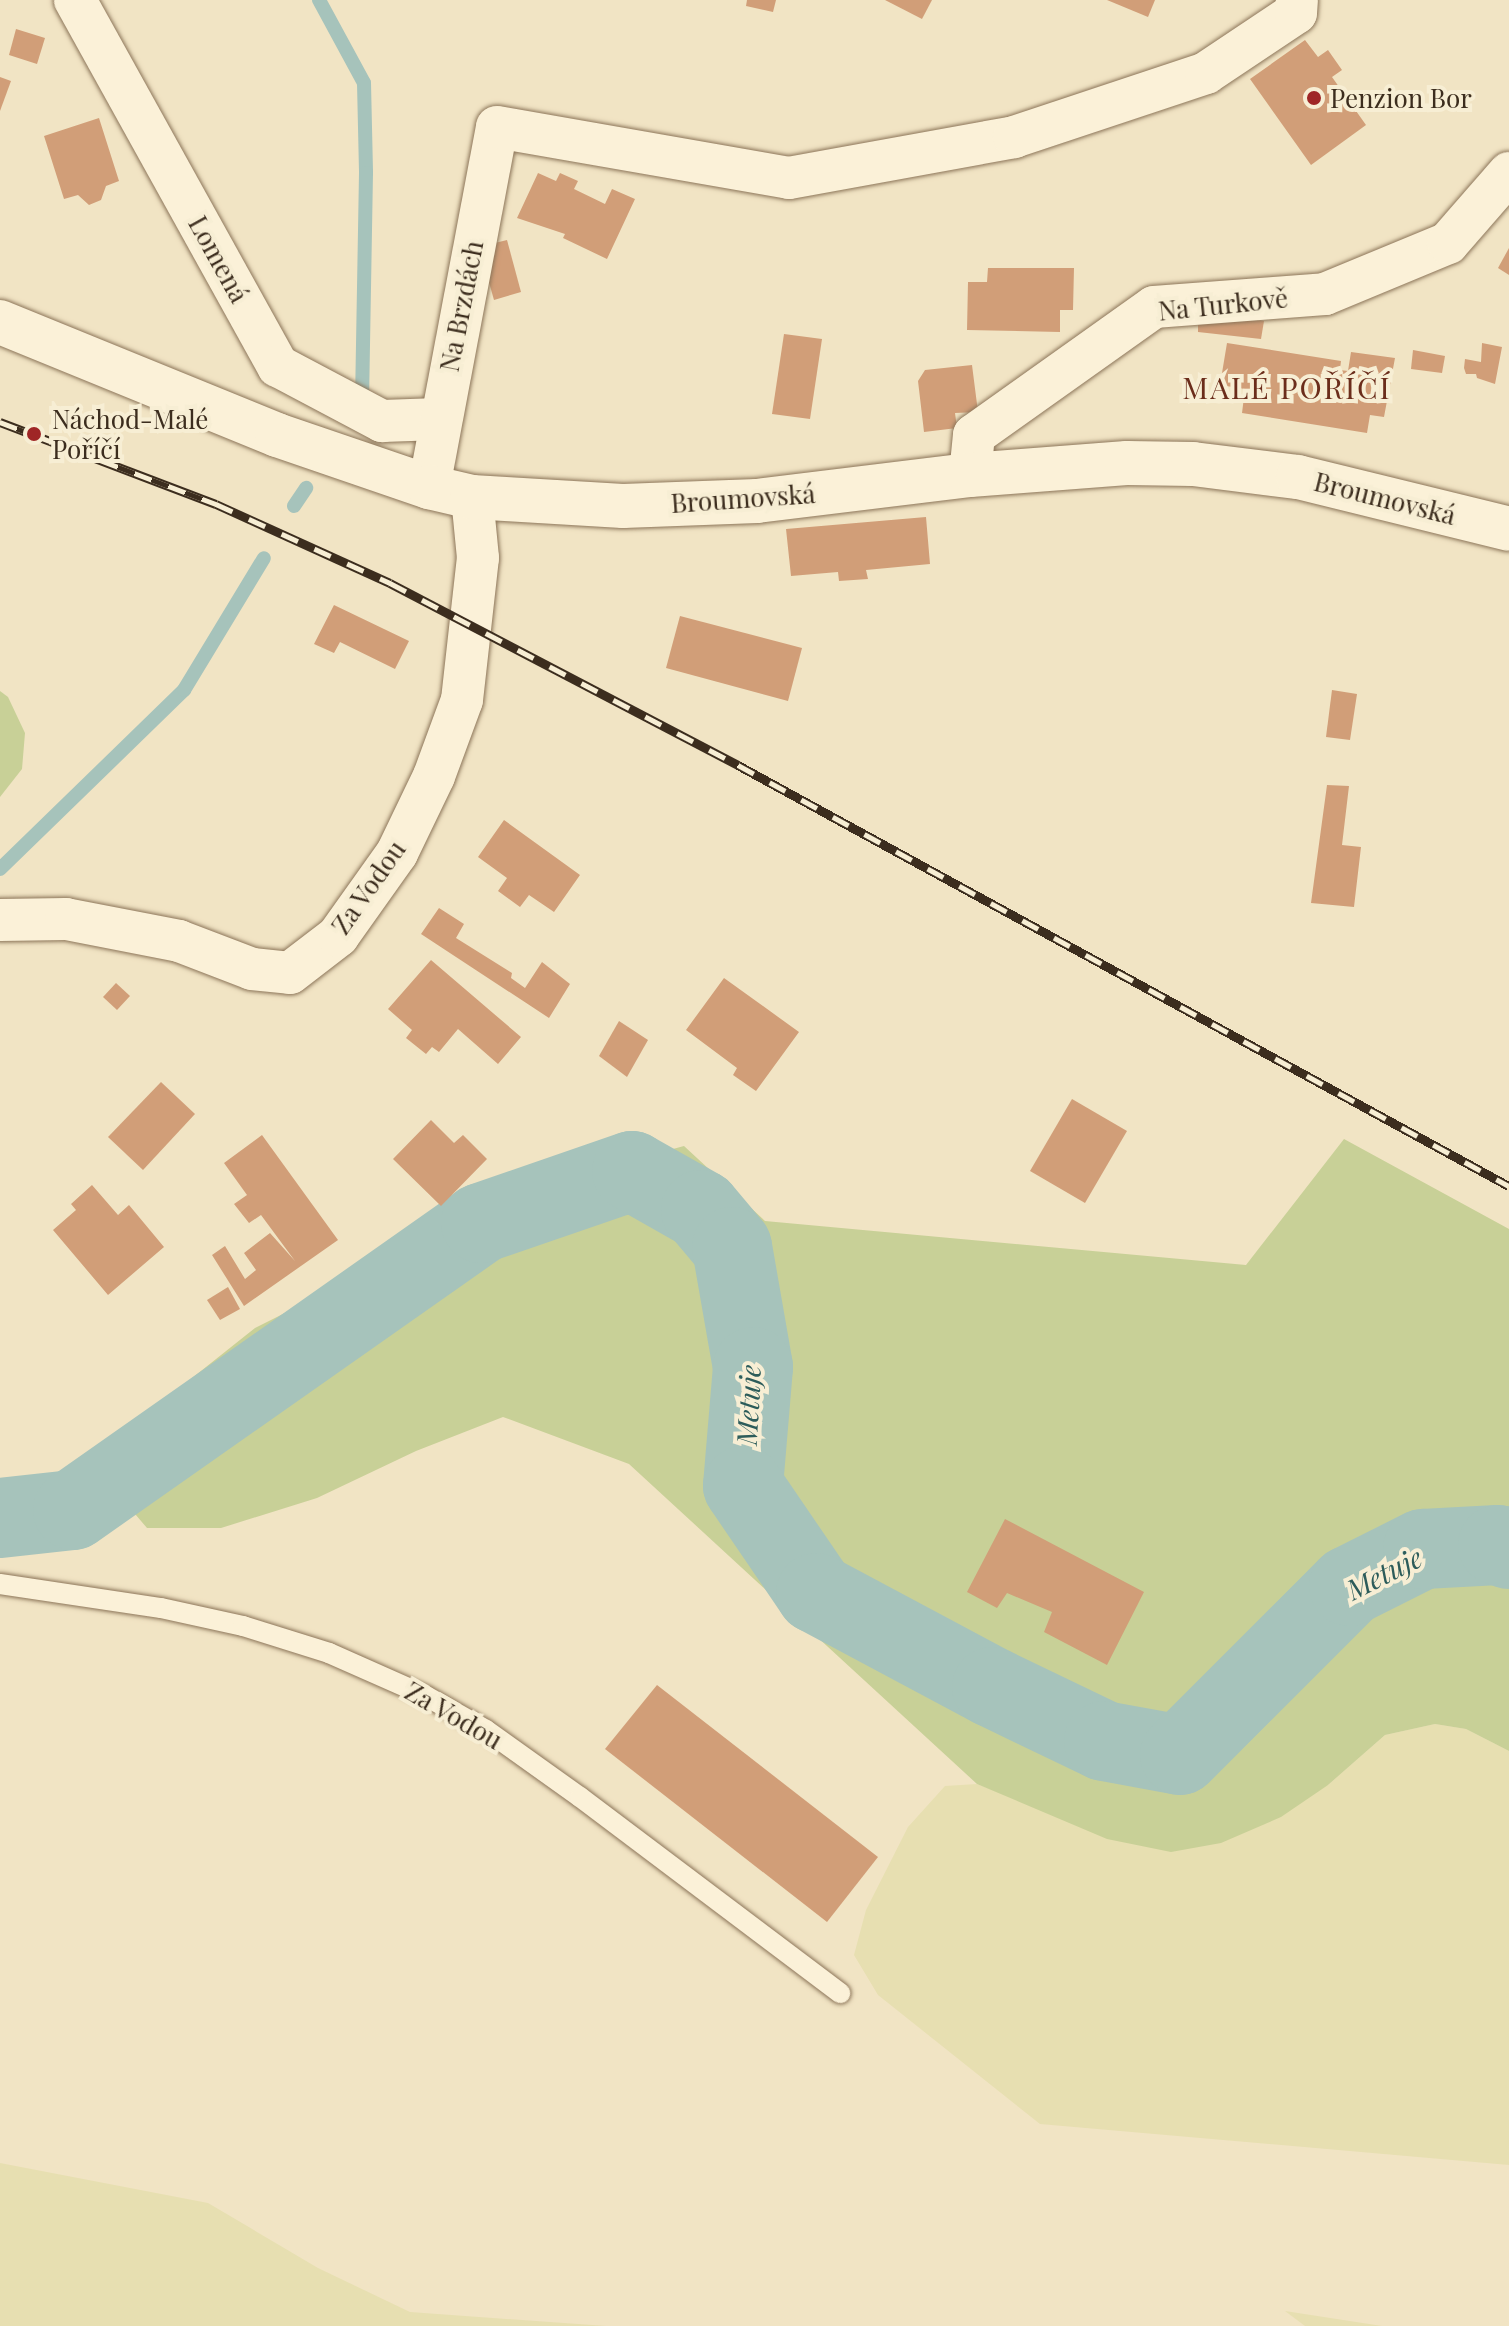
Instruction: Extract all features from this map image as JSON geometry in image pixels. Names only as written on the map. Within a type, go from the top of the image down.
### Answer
[{"type":"main road","name":"Broumovská","points":[[0,322],[277,435],[429,487],[472,497],[623,506],[757,501],[970,475],[1127,463],[1193,464],[1298,477],[1509,529]]},
{"type":"street","name":"Lomená","points":[[75,0],[278,366],[382,421],[439,419]]},
{"type":"street","name":"Na Brzdách","points":[[429,487],[439,419],[497,127],[789,178],[1014,137],[1206,73],[1296,13],[1297,0]]},
{"type":"street","name":"Na Turkově","points":[[970,475],[974,435],[1154,307],[1325,294],[1448,243],[1509,173]]},
{"type":"street","name":"Za Vodou","points":[[0,920],[66,919],[179,941],[252,969],[290,973],[338,936],[397,853],[434,776],[462,700],[478,558],[472,497]]},
{"type":"lane","name":"Za Vodou","points":[[0,1584],[161,1608],[243,1626],[329,1653],[426,1696],[486,1730],[580,1797],[840,1993]]},
{"type":"shaded area","points":[[1435,1724],[1466,1729],[1509,1751],[1509,2165],[1040,2124],[878,1995],[854,1955],[866,1910],[908,1827],[945,1786],[977,1784],[1031,1805],[1328,1785],[1385,1735]]},
{"type":"shaded area","points":[[0,2163],[208,2203],[318,2268],[410,2312],[606,2326],[0,2326]]},
{"type":"shaded area","points":[[1285,2311],[1382,2326],[1305,2326]]},
{"type":"green space","points":[[0,691],[8,697],[25,733],[22,769],[0,797]]},
{"type":"green space","points":[[1344,1139],[1509,1229],[1509,1751],[1466,1729],[1435,1724],[1385,1735],[1328,1785],[1281,1817],[1221,1843],[1171,1852],[1107,1839],[977,1784],[629,1464],[503,1417],[416,1451],[317,1498],[221,1528],[147,1528],[89,1460],[255,1328],[540,1185],[684,1146],[765,1221],[1246,1265]]},
{"type":"building","points":[[747,0],[776,0],[773,12],[746,6]]},
{"type":"building","points":[[885,0],[932,0],[922,19]]},
{"type":"building","points":[[1107,0],[1155,0],[1148,17]]},
{"type":"building","points":[[16,29],[45,38],[37,64],[9,55]]},
{"type":"building","points":[[1305,40],[1318,57],[1328,50],[1342,70],[1332,77],[1366,125],[1311,165],[1250,79]]},
{"type":"building","points":[[0,77],[11,81],[0,111]]},
{"type":"building","points":[[99,118],[119,181],[106,186],[101,200],[89,205],[78,195],[64,199],[44,136]]},
{"type":"building","points":[[538,173],[556,181],[560,173],[578,181],[574,189],[605,204],[612,189],[635,199],[607,259],[563,238],[565,234],[517,218]]},
{"type":"building","points":[[507,240],[521,292],[494,300],[479,247]]},
{"type":"building","points":[[1509,248],[1509,275],[1498,268]]},
{"type":"building","points":[[988,268],[1074,268],[1073,310],[1060,310],[1060,332],[967,330],[968,282],[987,282]]},
{"type":"building","points":[[1217,314],[1264,321],[1261,339],[1198,332],[1198,317]]},
{"type":"building","points":[[784,334],[822,339],[810,419],[772,414]]},
{"type":"building","points":[[1227,343],[1341,361],[1340,370],[1348,371],[1351,352],[1395,358],[1384,417],[1370,415],[1367,433],[1242,413],[1245,389],[1220,385]]},
{"type":"building","points":[[1482,343],[1502,347],[1495,384],[1477,378],[1476,374],[1466,374],[1464,368],[1465,359],[1481,362]]},
{"type":"building","points":[[1413,350],[1445,356],[1442,373],[1411,369]]},
{"type":"building","points":[[972,365],[978,412],[955,413],[957,428],[924,432],[918,381],[925,370]]},
{"type":"building","points":[[926,517],[930,564],[866,570],[868,579],[839,581],[838,572],[791,576],[786,529]]},
{"type":"building","points":[[334,605],[409,641],[395,669],[340,642],[334,653],[314,644]]},
{"type":"building","points":[[680,616],[802,648],[788,701],[666,668]]},
{"type":"building","points":[[1332,690],[1357,694],[1350,740],[1326,737]]},
{"type":"building","points":[[1327,785],[1349,786],[1342,845],[1361,847],[1354,907],[1311,903]]},
{"type":"building","points":[[504,820],[580,875],[554,912],[529,895],[520,907],[498,891],[507,878],[478,857]]},
{"type":"building","points":[[439,908],[464,924],[456,938],[512,973],[511,978],[525,988],[542,962],[570,984],[549,1018],[421,934]]},
{"type":"building","points":[[431,960],[521,1037],[498,1064],[458,1029],[439,1052],[432,1047],[426,1054],[406,1038],[412,1030],[388,1009]]},
{"type":"building","points":[[724,978],[799,1032],[756,1091],[733,1075],[737,1068],[686,1030]]},
{"type":"building","points":[[116,983],[130,996],[117,1010],[103,997]]},
{"type":"building","points":[[619,1021],[648,1040],[627,1077],[599,1056]]},
{"type":"building","points":[[161,1082],[195,1114],[143,1170],[108,1137]]},
{"type":"building","points":[[1072,1099],[1127,1131],[1085,1203],[1030,1171]]},
{"type":"building","points":[[431,1120],[454,1143],[463,1135],[487,1159],[441,1206],[393,1159]]},
{"type":"building","points":[[262,1135],[338,1240],[244,1306],[212,1255],[225,1246],[245,1279],[256,1270],[244,1253],[270,1233],[295,1261],[261,1215],[249,1223],[234,1204],[247,1195],[224,1163]]},
{"type":"building","points":[[92,1185],[118,1215],[129,1205],[164,1247],[108,1295],[53,1230],[76,1210],[71,1204]]},
{"type":"building","points":[[228,1287],[240,1309],[220,1320],[207,1300]]},
{"type":"building","points":[[1005,1519],[1144,1592],[1107,1665],[1044,1632],[1052,1612],[1007,1593],[997,1608],[967,1592]]},
{"type":"building","points":[[657,1685],[878,1857],[827,1922],[605,1749]]},
{"type":"waterway","points":[[319,0],[364,83],[366,173],[362,395]]},
{"type":"waterway","points":[[294,506],[306,488]]},
{"type":"waterway","points":[[0,869],[184,690],[264,558]]},
{"type":"waterway","name":"Metuje","points":[[0,1518],[73,1510],[481,1223],[632,1171],[701,1210],[732,1247],[753,1367],[743,1486],[816,1593],[992,1687],[1104,1741],[1180,1755],[1349,1586],[1423,1549],[1498,1545],[1509,1549]]},
{"type":"railway","points":[[0,422],[216,504],[390,583],[738,765],[1509,1186]]},
{"type":"place","name":"Penzion Bor","points":[[1314,98]]},
{"type":"place","name":"Náchod-Malé Poříčí","points":[[34,434]]},
{"type":"district","name":"MALÉ POŘÍČÍ","points":[[1287,387]]}]
